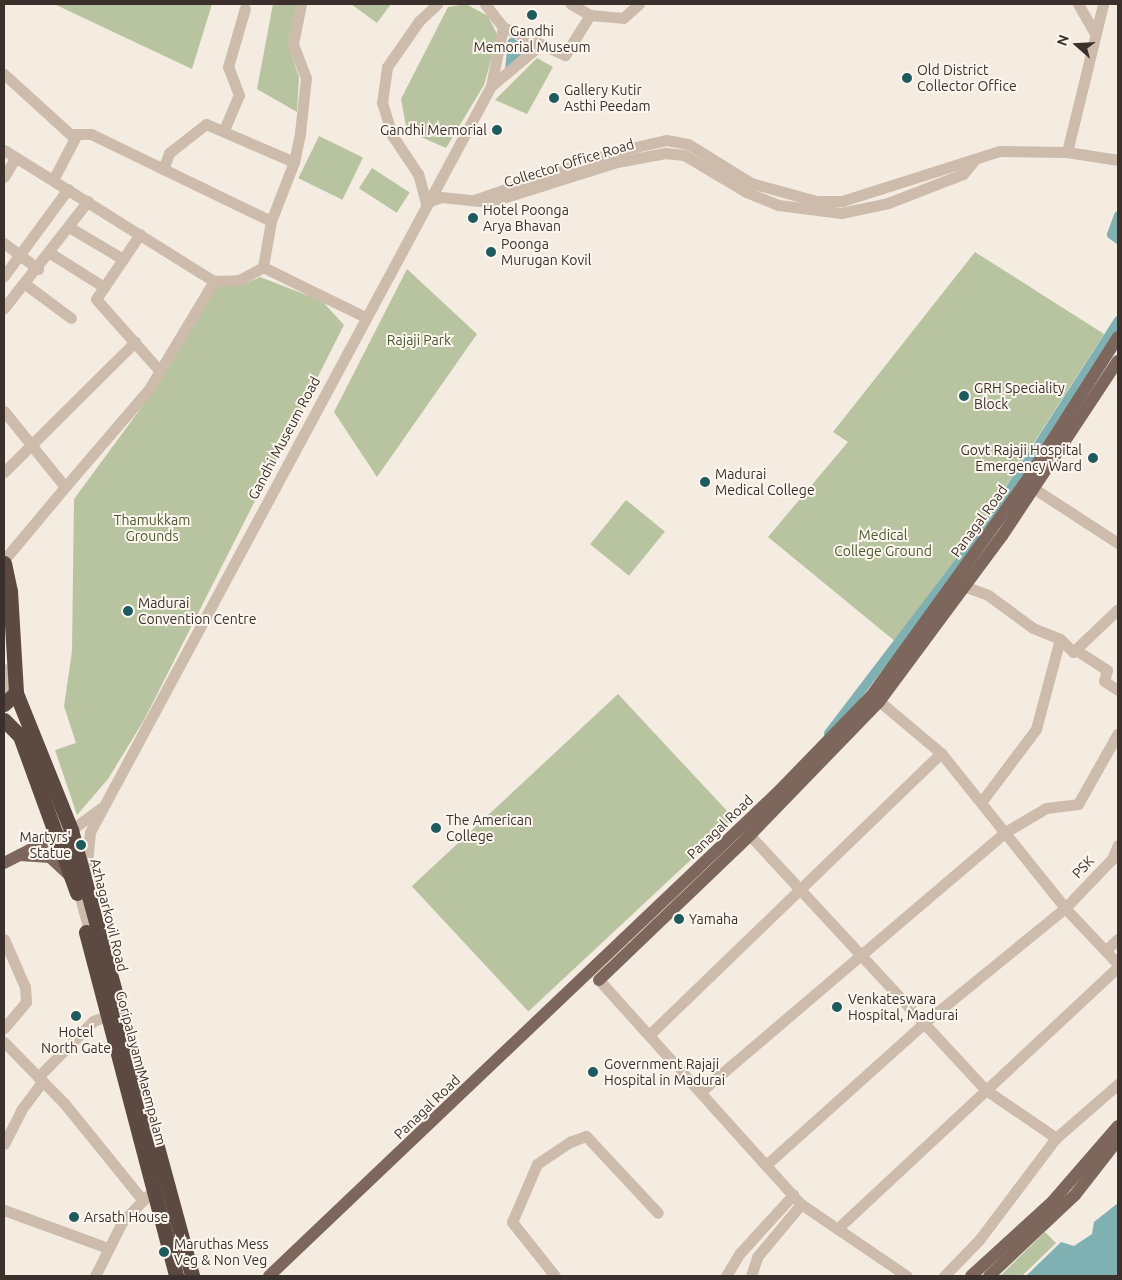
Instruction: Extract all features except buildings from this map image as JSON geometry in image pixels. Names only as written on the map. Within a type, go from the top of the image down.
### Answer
[{"type":"highway","name":"Azhagarkovil Road","points":[[4,562],[10,592],[16,693],[65,832],[193,1276]]},
{"type":"highway","points":[[4,704],[16,693]]},
{"type":"highway","name":"Azhagarkovil Road","points":[[4,720],[20,736],[65,832]]},
{"type":"highway","name":"Azhagarkovil Road","points":[[80,887],[148,1196],[176,1276]]},
{"type":"main road","name":"Panagal Road","points":[[599,980],[876,698],[966,587],[1030,486],[1118,337]]},
{"type":"main road","name":"Panagal Road","points":[[876,698],[952,582],[1030,486],[1118,361]]},
{"type":"main road","name":"Panagal Road","points":[[270,1276],[746,831]]},
{"type":"main road","points":[[4,863],[65,832]]},
{"type":"main road","points":[[20,855],[40,855],[59,862],[80,887]]},
{"type":"main road","points":[[971,1276],[1053,1201],[1118,1126]]},
{"type":"main road","points":[[989,1276],[1075,1195],[1118,1140]]},
{"type":"street","points":[[264,267],[271,221],[294,162],[306,78],[293,44],[301,4]]},
{"type":"street","points":[[426,203],[418,174],[392,135],[382,103],[387,67],[419,21],[437,4]]},
{"type":"street","points":[[485,4],[503,27],[539,46],[565,55],[590,14]]},
{"type":"street","points":[[571,4],[590,14],[623,18],[639,4]]},
{"type":"street","points":[[1078,4],[1094,32]]},
{"type":"street","points":[[1067,152],[1094,32],[1103,4]]},
{"type":"street","points":[[224,130],[239,96],[228,67],[245,8]]},
{"type":"street","name":"Gandhi Museum Road","points":[[80,887],[90,832],[426,203],[491,86],[503,27]]},
{"type":"street","name":"Gandhi Museum Road","points":[[491,86],[539,46]]},
{"type":"street","points":[[4,74],[76,136],[91,134],[271,221]]},
{"type":"street","points":[[164,169],[169,153],[206,124],[224,130],[294,162]]},
{"type":"street","points":[[53,180],[76,136]]},
{"type":"street","name":"Collector Office Road","points":[[426,203],[441,198],[474,200],[614,152],[666,140],[688,144],[751,183],[816,201],[842,201],[1000,151],[1067,152],[1117,159]]},
{"type":"street","points":[[4,150],[214,281],[239,280],[264,267]]},
{"type":"street","points":[[4,177],[16,157]]},
{"type":"street","points":[[4,276],[68,189]]},
{"type":"street","points":[[4,308],[38,269],[88,201]]},
{"type":"street","points":[[69,227],[123,259]]},
{"type":"street","points":[[140,234],[97,295],[98,303],[160,372]]},
{"type":"street","points":[[4,243],[38,269]]},
{"type":"street","points":[[50,252],[104,286]]},
{"type":"street","points":[[264,267],[365,317]]},
{"type":"street","points":[[4,562],[160,372],[214,281]]},
{"type":"street","points":[[26,284],[71,318]]},
{"type":"street","points":[[4,472],[135,342]]},
{"type":"street","points":[[4,411],[33,444],[64,487]]},
{"type":"street","points":[[1030,486],[1118,543]]},
{"type":"street","points":[[952,582],[988,595],[1033,628],[1060,639],[1073,652],[1116,617]]},
{"type":"street","points":[[982,801],[1036,729],[1060,639]]},
{"type":"street","points":[[1076,650],[1107,670],[1104,681],[1118,690]]},
{"type":"street","name":"Goripalayam Maempalam","points":[[4,669],[62,832],[182,1276]]},
{"type":"street","points":[[837,1229],[1118,966],[1106,950],[1065,908],[1007,831],[942,752],[876,698]]},
{"type":"street","points":[[700,1092],[1007,831],[1051,806],[1078,804],[1117,738]]},
{"type":"street","points":[[649,1035],[799,888],[942,752]]},
{"type":"street","name":"Gandhi Museum Road","points":[[65,832],[105,806]]},
{"type":"street","points":[[746,831],[986,1090],[1056,1138]]},
{"type":"street","name":"PSK","points":[[766,1165],[924,1023],[1065,908],[1112,859],[1118,845]]},
{"type":"street","points":[[4,939],[25,987],[26,1002],[4,1028]]},
{"type":"street","points":[[1106,950],[1118,939]]},
{"type":"street","points":[[599,980],[801,1204],[907,1276]]},
{"type":"street","points":[[4,1144],[7,1128],[41,1079],[94,1021],[108,1016]]},
{"type":"street","points":[[4,1042],[41,1079],[148,1196],[108,1248],[95,1276]]},
{"type":"street","points":[[944,1276],[979,1240],[1056,1138],[1118,1084]]},
{"type":"street","points":[[555,1276],[512,1222],[536,1164],[570,1142],[586,1136],[658,1213]]},
{"type":"street","points":[[726,1276],[740,1253],[793,1195]]},
{"type":"street","points":[[751,1276],[757,1257],[801,1204]]},
{"type":"street","points":[[4,1210],[108,1248]]},
{"type":"green space","points":[[54,4],[212,4],[192,69]]},
{"type":"green space","points":[[273,4],[297,4],[288,44],[299,77],[297,112],[257,89]]},
{"type":"green space","points":[[351,4],[391,4],[377,23]]},
{"type":"green space","points":[[466,4],[488,16],[498,36],[484,85],[446,148],[407,131],[401,99],[448,7]]},
{"type":"green space","points":[[537,58],[553,67],[527,114],[495,100]]},
{"type":"green space","points":[[319,136],[363,157],[342,200],[298,178]]},
{"type":"green space","points":[[372,168],[410,193],[397,213],[359,188]]},
{"type":"green space","name":"Medical College Ground","points":[[975,252],[1104,334],[982,523],[896,642],[768,537],[848,442],[833,432]]},
{"type":"green space","name":"Rajaji Park","points":[[407,269],[477,334],[377,477],[334,412]]},
{"type":"green space","name":"Thamukkam Grounds","points":[[260,277],[322,301],[344,325],[144,720],[108,779],[77,815],[55,750],[76,743],[64,706],[72,651],[74,499],[144,404],[218,285],[242,285]]},
{"type":"green space","points":[[626,500],[665,531],[629,576],[590,544]]},
{"type":"green space","points":[[618,694],[735,819],[528,1011],[412,886]]},
{"type":"green space","points":[[1045,1232],[1056,1243],[1022,1276],[1000,1276]]},
{"type":"water","points":[[512,37],[527,49],[505,70],[508,40]]},
{"type":"water","points":[[1118,1203],[1118,1276],[1026,1276],[1061,1242],[1074,1246],[1092,1234],[1094,1222]]},
{"type":"waterway","points":[[1118,215],[1111,234],[1118,239]]},
{"type":"waterway","points":[[828,733],[982,531],[1118,320]]},
{"type":"place","name":"Gandhi Memorial Museum","points":[[532,15]]},
{"type":"place","name":"Old District Collector Office","points":[[907,78]]},
{"type":"place","name":"Gallery Kutir Asthi Peedam","points":[[554,98]]},
{"type":"place","name":"Gandhi Memorial","points":[[497,130]]},
{"type":"place","name":"Hotel Poonga Arya Bhavan","points":[[473,218]]},
{"type":"place","name":"Poonga Murugan Kovil","points":[[491,252]]},
{"type":"place","name":"GRH Speciality Block","points":[[964,396]]},
{"type":"place","name":"Govt Rajaji Hospital Emergency Ward","points":[[1093,458]]},
{"type":"place","name":"Madurai Medical College","points":[[705,482]]},
{"type":"place","name":"Madurai Convention Centre","points":[[128,611]]},
{"type":"place","name":"The American College","points":[[436,828]]},
{"type":"place","name":"Martyrs' Statue","points":[[81,845]]},
{"type":"place","name":"Yamaha","points":[[679,919]]},
{"type":"place","name":"Venkateswara Hospital, Madurai","points":[[837,1007]]},
{"type":"place","name":"Hotel North Gate","points":[[76,1016]]},
{"type":"place","name":"Government Rajaji Hospital in Madurai","points":[[593,1072]]},
{"type":"place","name":"Arsath House","points":[[74,1217]]},
{"type":"place","name":"Maruthas Mess Veg & Non Veg","points":[[164,1252]]}]
